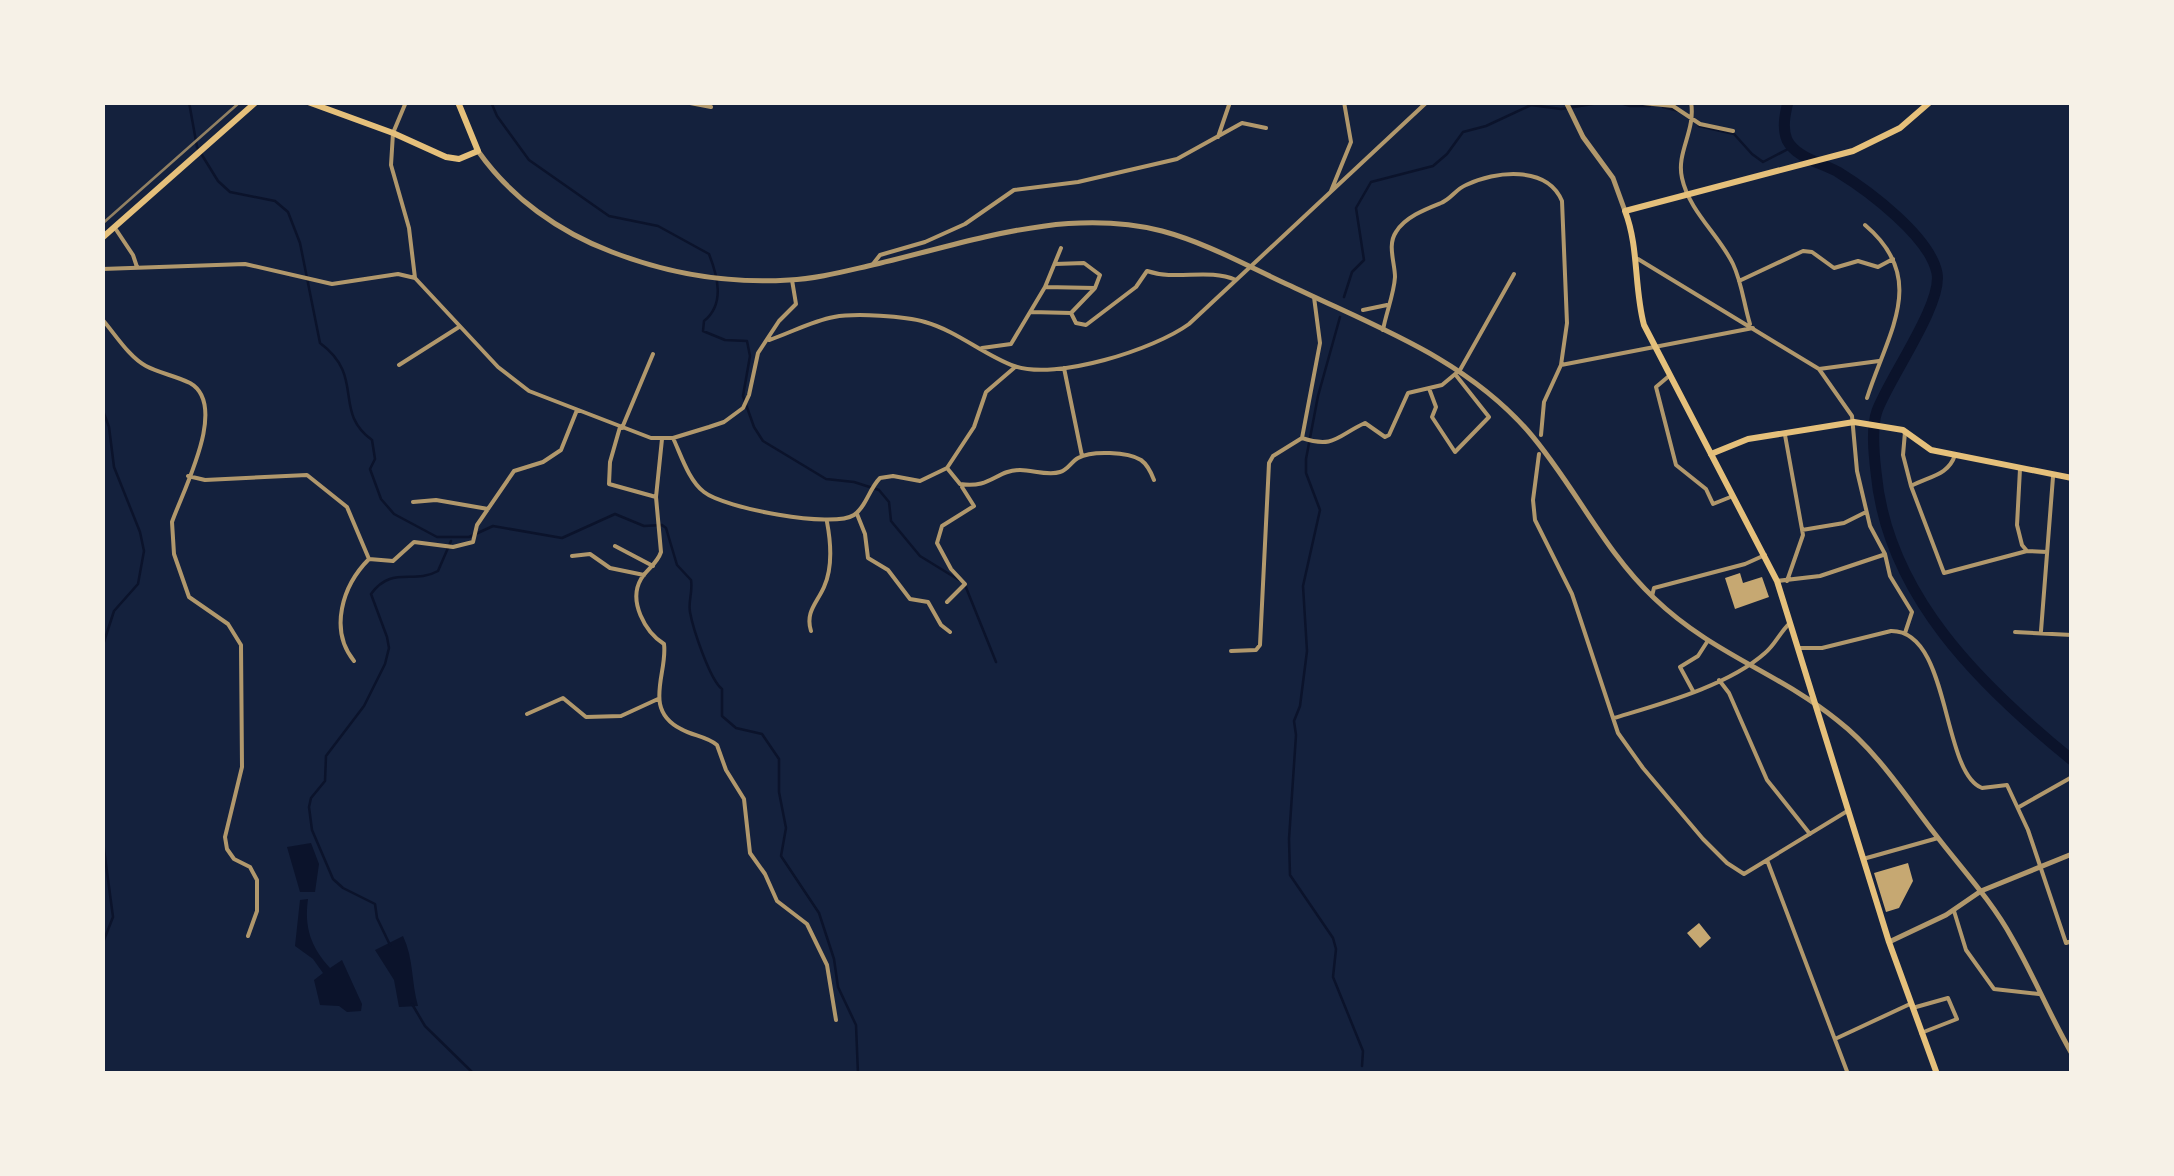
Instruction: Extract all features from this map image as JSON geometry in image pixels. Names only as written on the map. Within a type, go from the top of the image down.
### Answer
[{"type":"main road","points":[[102,238],[256,102]]},
{"type":"main road","points":[[308,102],[453,159],[478,151],[458,102]]},
{"type":"main road","points":[[1930,102],[1900,128],[1854,152],[1625,211],[1637,299],[1654,349],[1776,581],[1933,1072]]},
{"type":"main road","points":[[1711,454],[1739,442],[1784,432],[1856,422],[1902,430],[1923,446],[1955,455],[2072,478]]},
{"type":"street","points":[[406,102],[393,133],[392,176],[409,228],[415,278]]},
{"type":"street","points":[[685,102],[711,107]]},
{"type":"street","points":[[1218,137],[1230,102]]},
{"type":"street","points":[[1331,191],[1351,142],[1344,102]]},
{"type":"street","points":[[769,340],[842,316],[924,322],[1015,366],[1040,370],[1105,358],[1178,332],[1427,102]]},
{"type":"street","points":[[1566,102],[1574,122],[1612,178],[1625,211]]},
{"type":"street","points":[[1632,102],[1664,104],[1700,124],[1733,131]]},
{"type":"street","points":[[1691,102],[1694,119],[1680,169],[1687,194],[1725,249],[1752,326]]},
{"type":"street","points":[[873,264],[880,255],[926,242],[966,224],[1014,190],[1078,182],[1177,158],[1242,123],[1266,128]]},
{"type":"street","points":[[478,151],[545,218],[596,246],[645,264],[699,276],[792,280],[1032,226],[1102,221],[1200,243],[1414,343],[1488,391],[1530,433],[1614,553],[1652,596],[1707,642],[1815,703],[1870,750],[1981,891],[2011,936],[2072,1054]]},
{"type":"street","points":[[1383,330],[1395,281],[1392,242],[1402,225],[1446,202],[1470,183],[1529,174],[1552,185],[1562,201],[1568,324],[1561,365],[1544,402],[1541,436]]},
{"type":"street","points":[[1865,225],[1883,240],[1893,259],[1901,294],[1868,398]]},
{"type":"street","points":[[114,227],[137,267]]},
{"type":"street","points":[[903,248],[905,257]]},
{"type":"street","points":[[977,348],[1011,344],[1032,312],[1062,248]]},
{"type":"street","points":[[1739,280],[1803,250],[1834,268],[1858,262],[1878,266],[1893,259]]},
{"type":"street","points":[[1634,257],[1819,369],[1856,422],[1857,470],[1866,512],[1885,554],[1890,576],[1912,612],[1905,633]]},
{"type":"street","points":[[102,269],[245,264],[344,285],[398,274],[415,278],[520,386],[621,428],[662,439],[724,422],[742,408],[749,395],[756,358],[779,320],[796,304],[792,280]]},
{"type":"street","points":[[1032,312],[1072,313],[1095,288],[1100,275],[1084,264],[1055,264]]},
{"type":"street","points":[[1072,313],[1080,324],[1095,322],[1136,288],[1148,271],[1167,277],[1218,274],[1236,280]]},
{"type":"street","points":[[1302,438],[1332,442],[1365,423],[1386,437],[1394,431],[1408,393],[1430,389],[1458,372],[1514,274]]},
{"type":"street","points":[[1044,287],[1095,288]]},
{"type":"street","points":[[1231,651],[1256,650],[1260,645],[1268,463],[1302,438],[1320,343],[1314,297]]},
{"type":"street","points":[[1363,310],[1388,305]]},
{"type":"street","points":[[102,320],[140,362],[193,385],[205,399],[207,420],[172,522],[174,554],[189,597],[228,624],[242,645],[242,767],[226,837],[227,850],[234,859],[250,867],[257,880],[257,910],[248,936]]},
{"type":"street","points":[[1561,365],[1752,326]]},
{"type":"street","points":[[399,365],[459,327]]},
{"type":"street","points":[[653,354],[621,428],[610,462],[609,484],[656,497]]},
{"type":"street","points":[[1819,369],[1879,361]]},
{"type":"street","points":[[673,438],[705,493],[759,512],[827,522],[846,520],[856,514],[880,478],[920,481],[946,468],[974,426],[986,392],[1015,366]]},
{"type":"street","points":[[1064,368],[1082,456]]},
{"type":"street","points":[[1430,389],[1436,407],[1432,417],[1455,452],[1489,417],[1458,372]]},
{"type":"street","points":[[1669,376],[1656,387],[1676,465],[1706,489],[1713,504],[1733,496]]},
{"type":"street","points":[[354,661],[340,639],[340,614],[362,566],[369,559],[392,560],[414,542],[470,544],[514,471],[543,462],[561,450],[577,410]]},
{"type":"street","points":[[1902,430],[1911,486],[1944,573],[2027,551],[2048,552]]},
{"type":"street","points":[[1784,432],[1802,530],[1800,547],[1786,581]]},
{"type":"street","points":[[662,439],[656,497],[661,552],[644,575],[638,594],[642,621],[651,636],[664,644],[666,657],[658,699],[672,722],[682,730],[708,738],[720,750],[726,770],[744,799],[750,853],[782,908],[807,924],[826,966],[836,1020]]},
{"type":"street","points":[[1539,454],[1533,500],[1535,520],[1572,594],[1614,718],[1632,755],[1726,863],[1744,874],[1849,810]]},
{"type":"street","points":[[1911,486],[1944,472],[1955,455]]},
{"type":"street","points":[[960,484],[984,485],[1019,470],[1056,474],[1082,456],[1131,456],[1144,462],[1154,480]]},
{"type":"street","points":[[2020,467],[2018,525],[2027,551]]},
{"type":"street","points":[[946,468],[974,506],[942,526],[937,543],[951,569],[965,584],[948,602]]},
{"type":"street","points":[[2041,632],[2053,473]]},
{"type":"street","points":[[188,476],[205,480],[300,474],[312,478],[347,507],[369,559]]},
{"type":"street","points":[[413,502],[436,500],[488,509]]},
{"type":"street","points":[[1802,530],[1844,523],[1866,512]]},
{"type":"street","points":[[856,514],[865,534],[868,558],[888,570],[910,599],[928,602],[950,632]]},
{"type":"street","points":[[811,632],[808,624],[812,606],[825,585],[831,554],[827,522]]},
{"type":"street","points":[[614,546],[653,566]]},
{"type":"street","points":[[572,556],[590,554],[605,566],[644,575]]},
{"type":"street","points":[[1776,581],[1820,576],[1885,554]]},
{"type":"street","points":[[1652,596],[1654,588],[1765,555]]},
{"type":"street","points":[[1614,718],[1694,693],[1720,680],[1764,654],[1790,623]]},
{"type":"street","points":[[1798,648],[1822,648],[1891,631],[1905,633],[1920,648],[1935,676],[1967,778],[1982,788],[2008,785],[2066,943],[2072,941]]},
{"type":"street","points":[[2015,632],[2072,635]]},
{"type":"street","points":[[1694,693],[1680,667],[1698,656],[1707,642]]},
{"type":"street","points":[[1720,680],[1767,780],[1810,834]]},
{"type":"street","points":[[527,714],[563,698],[586,717],[621,716],[658,699]]},
{"type":"street","points":[[2019,807],[2072,777]]},
{"type":"street","points":[[1863,859],[1938,838]]},
{"type":"street","points":[[1889,942],[1954,910],[1981,891],[2072,854]]},
{"type":"street","points":[[1767,860],[1848,1074]]},
{"type":"street","points":[[1954,910],[1966,950],[1994,989],[2039,994]]},
{"type":"street","points":[[1835,1039],[1910,1006],[1948,998],[1957,1019],[1921,1033]]},
{"type":"water","points":[[311,843],[319,864],[315,892],[300,892],[287,847]]},
{"type":"water","points":[[308,899],[308,928],[314,945],[330,968],[342,960],[362,1004],[361,1011],[347,1012],[339,1006],[320,1005],[314,980],[323,973],[313,959],[295,946],[300,900]]},
{"type":"water","points":[[403,936],[418,1006],[399,1007],[394,980],[375,950]]},
{"type":"building","points":[[1740,573],[1743,583],[1762,577],[1769,597],[1735,609],[1725,578]]},
{"type":"building","points":[[1908,863],[1913,881],[1899,908],[1886,912],[1874,873]]},
{"type":"building","points":[[1699,923],[1711,938],[1700,948],[1687,933]]},
{"type":"waterway","points":[[189,102],[197,147],[218,181],[230,192],[275,201],[288,212],[300,243],[320,343],[342,368],[353,417],[372,440],[375,459],[370,469],[381,499],[394,514],[437,537],[469,537],[493,526],[562,538],[615,514],[644,526],[666,528],[677,565],[691,580],[692,620],[707,665],[722,689],[722,716],[736,728],[762,734],[779,759],[779,792],[786,828],[781,856],[819,913],[834,959],[838,987],[856,1025],[858,1074]]},
{"type":"waterway","points":[[491,102],[529,160],[609,216],[658,226],[709,254],[717,281],[717,298],[703,331],[725,340],[747,341],[750,356],[743,396],[763,441],[826,479],[879,490],[889,502],[891,521],[920,556],[959,580]]},
{"type":"waterway","points":[[1344,297],[1352,272],[1364,260],[1356,208],[1371,182],[1433,166],[1463,132],[1531,105],[1561,109],[1605,102]]},
{"type":"waterway","points":[[1617,102],[1650,106]]},
{"type":"waterway","points":[[1788,102],[1785,131],[1791,146],[1851,180],[1896,216],[1923,245],[1937,273],[1932,303],[1883,397],[1874,425],[1875,465],[1884,517],[1898,558],[1919,598],[1973,669],[2072,760]]},
{"type":"waterway","points":[[1663,107],[1679,111]]},
{"type":"waterway","points":[[1699,126],[1734,134],[1763,162],[1792,147]]},
{"type":"waterway","points":[[1340,317],[1306,459],[1306,473],[1320,510],[1303,586],[1307,651],[1300,706],[1294,721],[1290,875],[1333,938],[1333,977],[1363,1051],[1362,1066]]},
{"type":"waterway","points":[[102,408],[109,427],[114,467],[144,551],[138,584],[114,611],[102,648]]},
{"type":"waterway","points":[[390,945],[375,904],[333,879],[312,830],[309,807],[311,798],[325,781],[326,756],[364,706],[385,664],[387,637],[371,594],[387,580],[438,571],[451,541]]},
{"type":"waterway","points":[[965,585],[996,662]]},
{"type":"waterway","points":[[102,834],[113,917],[102,945]]},
{"type":"waterway","points":[[412,1004],[425,1026],[474,1074]]},
{"type":"railway","points":[[102,224],[240,102]]}]
